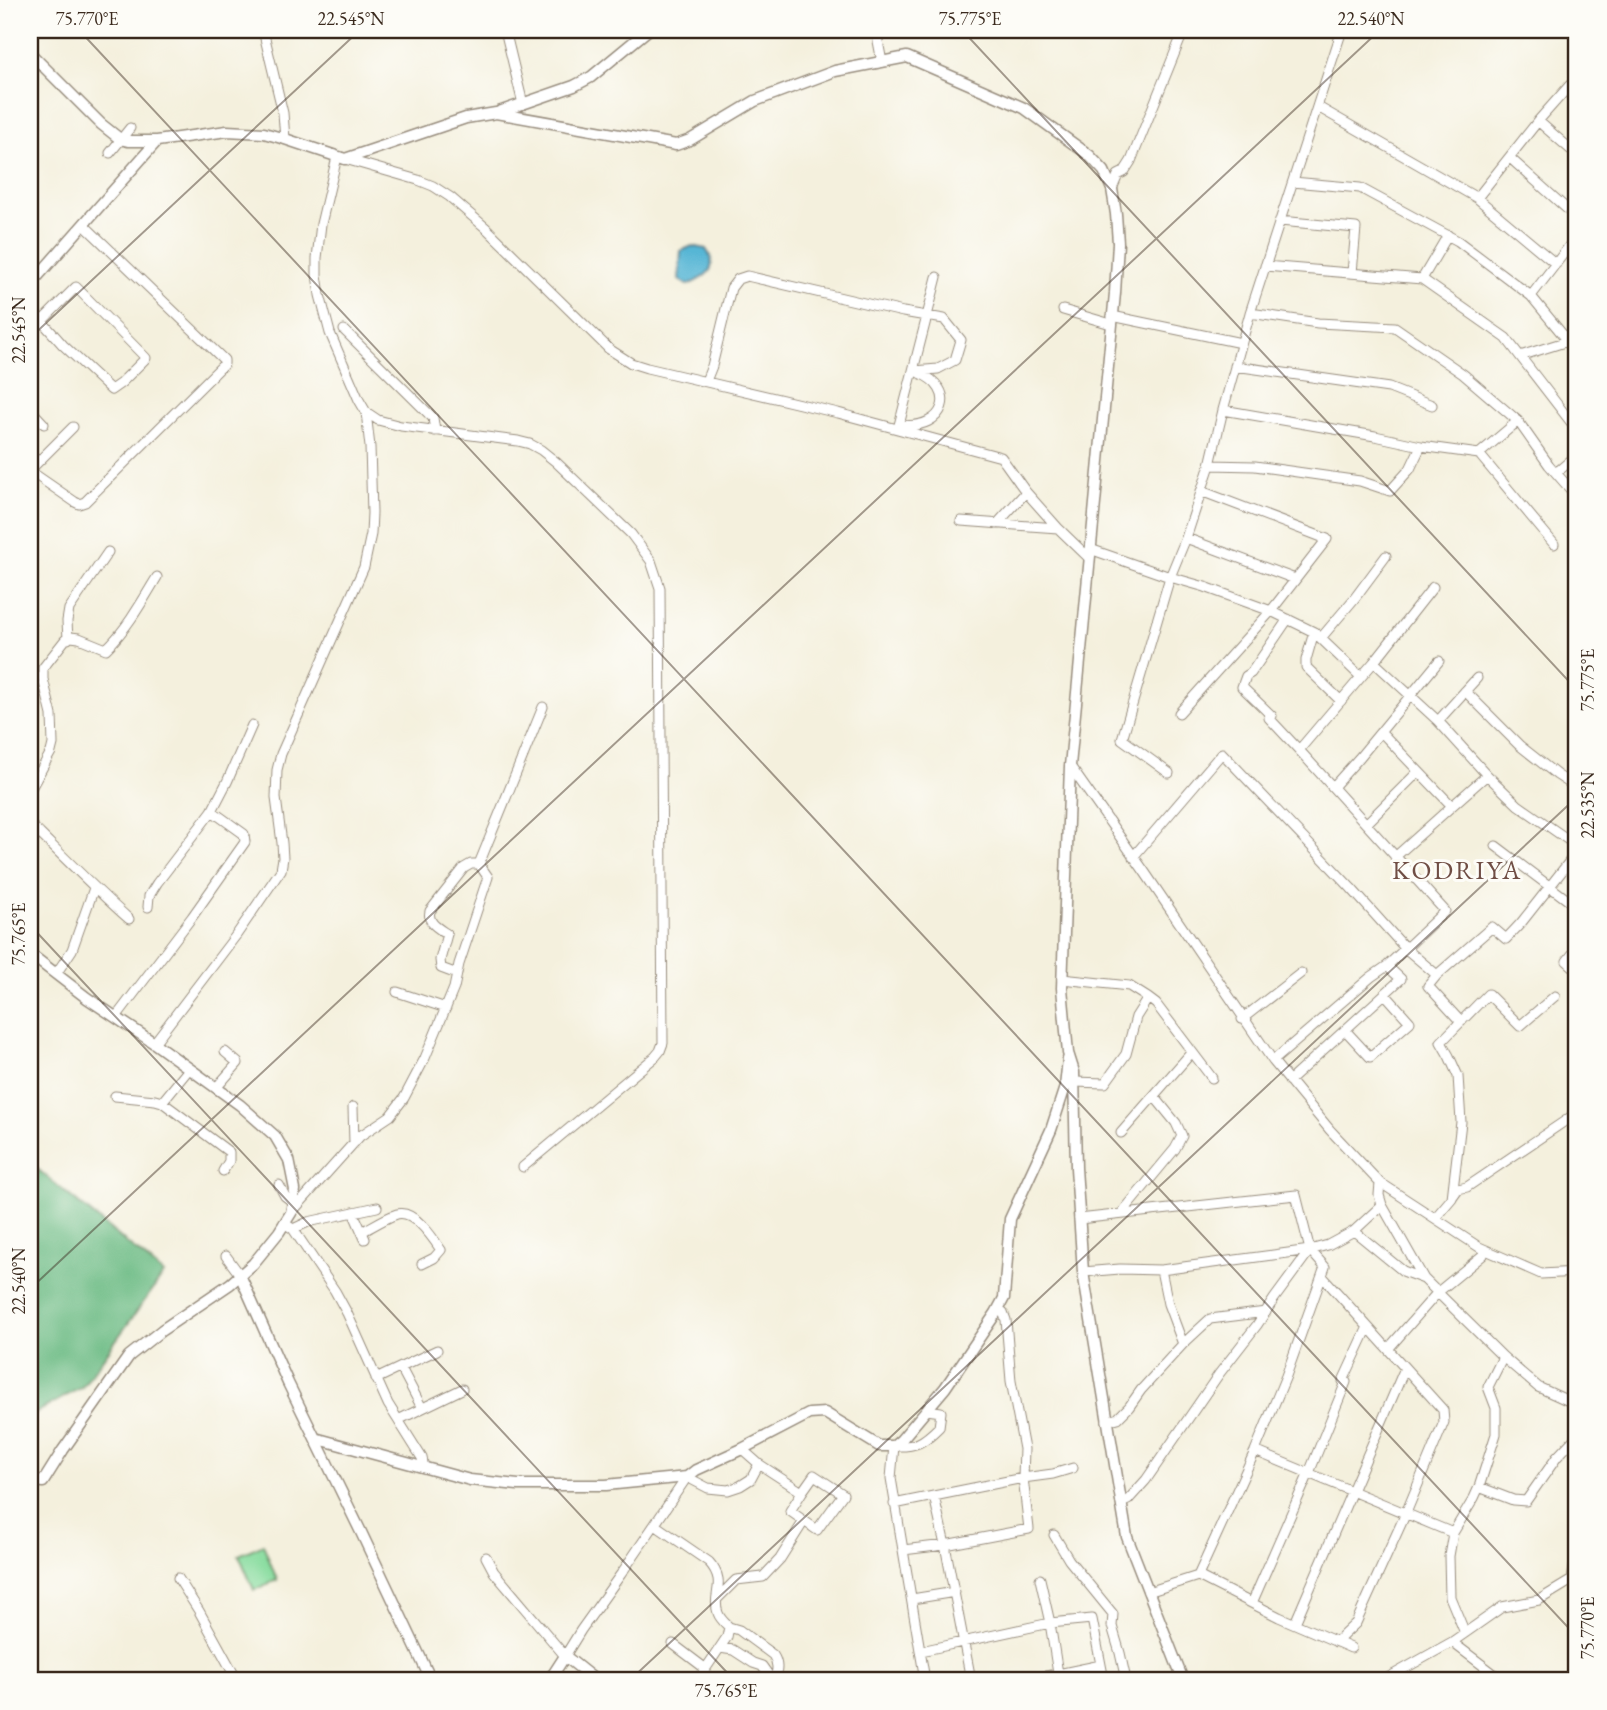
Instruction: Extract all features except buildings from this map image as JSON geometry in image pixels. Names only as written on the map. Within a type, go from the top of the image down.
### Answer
[{"type":"street","points":[[264,30],[283,113],[285,139]]},
{"type":"street","points":[[505,30],[523,104]]},
{"type":"street","points":[[341,158],[466,118],[496,113],[574,86],[591,78],[648,30]]},
{"type":"street","points":[[878,30],[882,62]]},
{"type":"street","points":[[1112,189],[1118,175],[1124,172],[1131,161],[1184,30]]},
{"type":"street","points":[[1169,773],[1122,739],[1170,577],[1210,465],[1241,342],[1342,30]]},
{"type":"street","points":[[30,53],[101,124],[120,139],[157,141],[227,131],[264,134],[433,186],[486,228],[620,357],[647,368],[899,427],[1001,457],[1026,492],[1058,528],[1090,554],[1205,587],[1271,611],[1318,635],[1361,677]]},
{"type":"street","points":[[496,113],[676,145],[690,140],[755,101],[835,71],[907,57],[1024,108],[1089,155],[1104,171],[1112,189],[1118,243],[1070,766],[1062,979],[1068,1053],[1065,1087],[1051,1129],[1010,1219],[1004,1298],[945,1388],[894,1446],[891,1478],[894,1504],[925,1680]]},
{"type":"street","points":[[1477,198],[1570,85],[1577,91]]},
{"type":"street","points":[[1318,107],[1477,198],[1556,264]]},
{"type":"street","points":[[1538,121],[1577,155]]},
{"type":"street","points":[[110,153],[130,128]]},
{"type":"street","points":[[30,285],[157,141]]},
{"type":"street","points":[[154,1043],[237,934],[281,870],[282,843],[275,798],[281,754],[364,567],[371,534],[372,483],[366,412],[330,332],[317,275],[321,224],[341,158]]},
{"type":"street","points":[[1510,158],[1577,219]]},
{"type":"street","points":[[1293,182],[1360,188],[1448,235],[1531,296],[1577,352]]},
{"type":"street","points":[[1280,221],[1356,228],[1352,273]]},
{"type":"street","points":[[73,427],[30,470],[79,504],[85,502],[224,364],[222,356],[84,225]]},
{"type":"street","points":[[1422,279],[1448,235]]},
{"type":"street","points":[[1531,296],[1577,236]]},
{"type":"street","points":[[1265,266],[1422,279],[1506,338],[1577,430]]},
{"type":"street","points":[[706,381],[731,288],[742,276],[944,319],[961,340],[955,360],[939,369],[914,371]]},
{"type":"street","points":[[899,427],[937,277]]},
{"type":"street","points":[[30,307],[41,321],[63,345],[111,390],[146,358],[76,287],[41,321]]},
{"type":"street","points":[[1063,310],[1241,342]]},
{"type":"street","points":[[1250,313],[1318,323],[1395,327],[1462,374],[1518,421],[1577,497]]},
{"type":"street","points":[[344,330],[433,418],[435,431]]},
{"type":"street","points":[[1520,355],[1568,341]]},
{"type":"street","points":[[1236,366],[1389,388],[1432,405]]},
{"type":"street","points":[[899,427],[929,423],[943,407],[938,388],[930,378],[914,371]]},
{"type":"street","points":[[30,409],[44,424]]},
{"type":"street","points":[[1223,410],[1479,454],[1554,544]]},
{"type":"street","points":[[366,412],[387,423],[518,441],[541,450],[583,486],[631,534],[651,561],[660,588],[663,1043],[655,1057],[523,1167]]},
{"type":"street","points":[[1479,454],[1518,421]]},
{"type":"street","points":[[1210,465],[1255,466],[1360,481],[1390,491],[1410,469],[1421,446]]},
{"type":"street","points":[[1556,472],[1577,454]]},
{"type":"street","points":[[1179,713],[1271,611],[1326,539],[1201,491]]},
{"type":"street","points":[[997,524],[1026,492]]},
{"type":"street","points":[[961,521],[1058,528]]},
{"type":"street","points":[[1186,538],[1294,579]]},
{"type":"street","points":[[68,639],[69,609],[108,552]]},
{"type":"street","points":[[1341,701],[1306,667],[1306,660],[1318,635],[1354,598],[1385,556]]},
{"type":"street","points":[[30,790],[53,744],[52,715],[43,668],[71,637],[106,649],[141,605],[158,577]]},
{"type":"street","points":[[1299,750],[1433,587]]},
{"type":"street","points":[[1273,1061],[1387,966],[1445,911],[1242,687],[1246,676],[1251,673],[1288,619]]},
{"type":"street","points":[[1333,787],[1439,661]]},
{"type":"street","points":[[1374,662],[1438,720],[1487,775],[1518,804],[1577,846]]},
{"type":"street","points":[[1438,720],[1477,678]]},
{"type":"street","points":[[1465,691],[1519,745],[1577,788]]},
{"type":"street","points":[[479,863],[543,707]]},
{"type":"street","points":[[148,907],[149,897],[157,883],[212,811],[252,725]]},
{"type":"street","points":[[1381,732],[1452,806]]},
{"type":"street","points":[[1133,857],[1222,753],[1352,888],[1405,948],[1437,975]]},
{"type":"street","points":[[1070,766],[1273,1061],[1330,1130],[1380,1184],[1479,1247],[1541,1273],[1577,1272]]},
{"type":"street","points":[[1366,824],[1418,772]]},
{"type":"street","points":[[1395,857],[1487,775]]},
{"type":"street","points":[[116,1017],[245,842],[244,834],[212,811]]},
{"type":"street","points":[[30,824],[129,919]]},
{"type":"street","points":[[30,843],[39,833]]},
{"type":"street","points":[[1496,846],[1577,907]]},
{"type":"street","points":[[1461,1022],[1428,986],[1492,927],[1506,939],[1577,852]]},
{"type":"street","points":[[292,1207],[313,1190],[360,1136],[390,1116],[404,1098],[425,1059],[454,988],[488,877],[479,863]]},
{"type":"street","points":[[457,974],[441,968],[440,960],[447,934],[430,922],[430,911],[464,868],[479,863]]},
{"type":"street","points":[[56,974],[72,950],[94,888]]},
{"type":"street","points":[[1577,948],[1567,961],[1577,970]]},
{"type":"street","points":[[30,954],[240,1105],[275,1136],[289,1160],[295,1190],[289,1226],[240,1276],[129,1356],[43,1482],[30,1481]]},
{"type":"street","points":[[1289,1081],[1401,979],[1387,966]]},
{"type":"street","points":[[1242,1019],[1301,973]]},
{"type":"street","points":[[1062,979],[1129,986],[1148,998],[1156,1004],[1212,1078]]},
{"type":"street","points":[[397,992],[446,1008]]},
{"type":"street","points":[[1345,1030],[1370,1057],[1410,1022],[1384,994]]},
{"type":"street","points":[[1452,1198],[1461,1100],[1458,1076],[1441,1042],[1488,994],[1520,1026],[1555,996]]},
{"type":"street","points":[[1074,1083],[1105,1083],[1126,1054],[1136,1017],[1148,998]]},
{"type":"street","points":[[216,1088],[238,1063],[225,1052]]},
{"type":"street","points":[[1121,1133],[1192,1052]]},
{"type":"street","points":[[1068,1053],[1074,1072],[1076,1168],[1083,1272],[1126,1537],[1183,1680]]},
{"type":"street","points":[[162,1102],[188,1069]]},
{"type":"street","points":[[115,1096],[162,1102],[229,1152],[229,1161],[223,1171]]},
{"type":"street","points":[[1121,1214],[1175,1149],[1182,1136],[1154,1096]]},
{"type":"street","points":[[353,1107],[354,1143]]},
{"type":"street","points":[[1435,1218],[1458,1189],[1467,1187],[1577,1111]]},
{"type":"street","points":[[1380,1184],[1382,1205],[1424,1279],[1503,1357],[1538,1387],[1571,1402],[1577,1410]]},
{"type":"street","points":[[279,1185],[292,1207]]},
{"type":"street","points":[[1079,1219],[1296,1195],[1310,1250],[1325,1267],[1286,1376],[1198,1576]]},
{"type":"street","points":[[1083,1272],[1161,1270],[1310,1250],[1328,1245],[1353,1231],[1382,1205]]},
{"type":"street","points":[[289,1226],[377,1207]]},
{"type":"street","points":[[352,1212],[364,1236],[399,1213],[417,1221],[442,1250],[422,1264]]},
{"type":"street","points":[[289,1226],[335,1291],[388,1404],[422,1458],[425,1468]]},
{"type":"street","points":[[1353,1231],[1404,1270],[1424,1279]]},
{"type":"street","points":[[1121,1503],[1128,1500],[1146,1480],[1219,1374],[1310,1250]]},
{"type":"street","points":[[1388,1349],[1437,1293],[1483,1255]]},
{"type":"street","points":[[226,1256],[240,1276],[288,1383],[431,1680]]},
{"type":"street","points":[[1161,1270],[1168,1304],[1183,1344]]},
{"type":"street","points":[[1322,1276],[1443,1410],[1444,1422],[1356,1623],[1336,1642]]},
{"type":"street","points":[[903,1550],[1029,1529],[1023,1478],[1024,1450],[1003,1312]]},
{"type":"street","points":[[1107,1421],[1118,1418],[1183,1344],[1210,1319],[1266,1312]]},
{"type":"street","points":[[1252,1603],[1309,1473],[1368,1327]]},
{"type":"street","points":[[376,1379],[437,1350]]},
{"type":"street","points":[[1465,1633],[1450,1597],[1449,1556],[1453,1533],[1479,1487],[1496,1434],[1496,1408],[1488,1387],[1503,1357]]},
{"type":"street","points":[[401,1368],[422,1408]]},
{"type":"street","points":[[1295,1623],[1405,1368]]},
{"type":"street","points":[[398,1420],[462,1389]]},
{"type":"street","points":[[554,1678],[581,1630],[687,1477],[696,1470],[809,1414],[825,1413],[879,1446],[909,1447],[922,1442],[939,1427],[941,1412],[931,1405]]},
{"type":"street","points":[[1479,1487],[1513,1500],[1526,1501],[1557,1457],[1577,1436]]},
{"type":"street","points":[[315,1438],[470,1480],[518,1485],[606,1485],[687,1477],[708,1488],[728,1490],[751,1479],[759,1464]]},
{"type":"street","points":[[741,1449],[802,1492]]},
{"type":"street","points":[[1255,1451],[1453,1533]]},
{"type":"street","points":[[894,1504],[1073,1468]]},
{"type":"street","points":[[814,1475],[843,1494],[817,1530],[790,1511],[802,1492],[814,1475]]},
{"type":"street","points":[[933,1496],[955,1592],[971,1680]]},
{"type":"street","points":[[718,1598],[736,1580],[763,1577],[780,1559],[804,1521]]},
{"type":"street","points":[[655,1525],[715,1569],[718,1577],[717,1611],[721,1619],[773,1655],[777,1660],[774,1680]]},
{"type":"street","points":[[1054,1535],[1069,1560],[1113,1614],[1112,1626],[1126,1680]]},
{"type":"street","points":[[1384,1680],[1452,1642],[1502,1607],[1539,1600],[1572,1580],[1577,1548]]},
{"type":"street","points":[[486,1557],[494,1572],[565,1656],[595,1680]]},
{"type":"street","points":[[1148,1592],[1198,1576],[1351,1648]]},
{"type":"street","points":[[178,1578],[237,1680]]},
{"type":"street","points":[[1040,1579],[1059,1677]]},
{"type":"street","points":[[912,1599],[955,1592]]},
{"type":"street","points":[[920,1651],[1050,1623],[1092,1619],[1104,1680]]},
{"type":"street","points":[[698,1680],[727,1637],[729,1627]]},
{"type":"street","points":[[1452,1642],[1502,1680]]},
{"type":"street","points":[[673,1644],[706,1669]]},
{"type":"street","points":[[720,1648],[733,1650],[762,1666],[774,1680]]},
{"type":"street","points":[[1020,1680],[1059,1677],[1101,1665]]},
{"type":"green space","points":[[30,1163],[164,1274],[82,1387],[32,1415],[30,1409]]},
{"type":"green space","points":[[263,1544],[277,1580],[254,1590],[239,1555]]},
{"type":"water","points":[[692,246],[706,249],[712,262],[709,272],[688,285],[679,280],[681,251]]},
{"type":"district","name":"KODRIYA","points":[[1457,870]]}]
